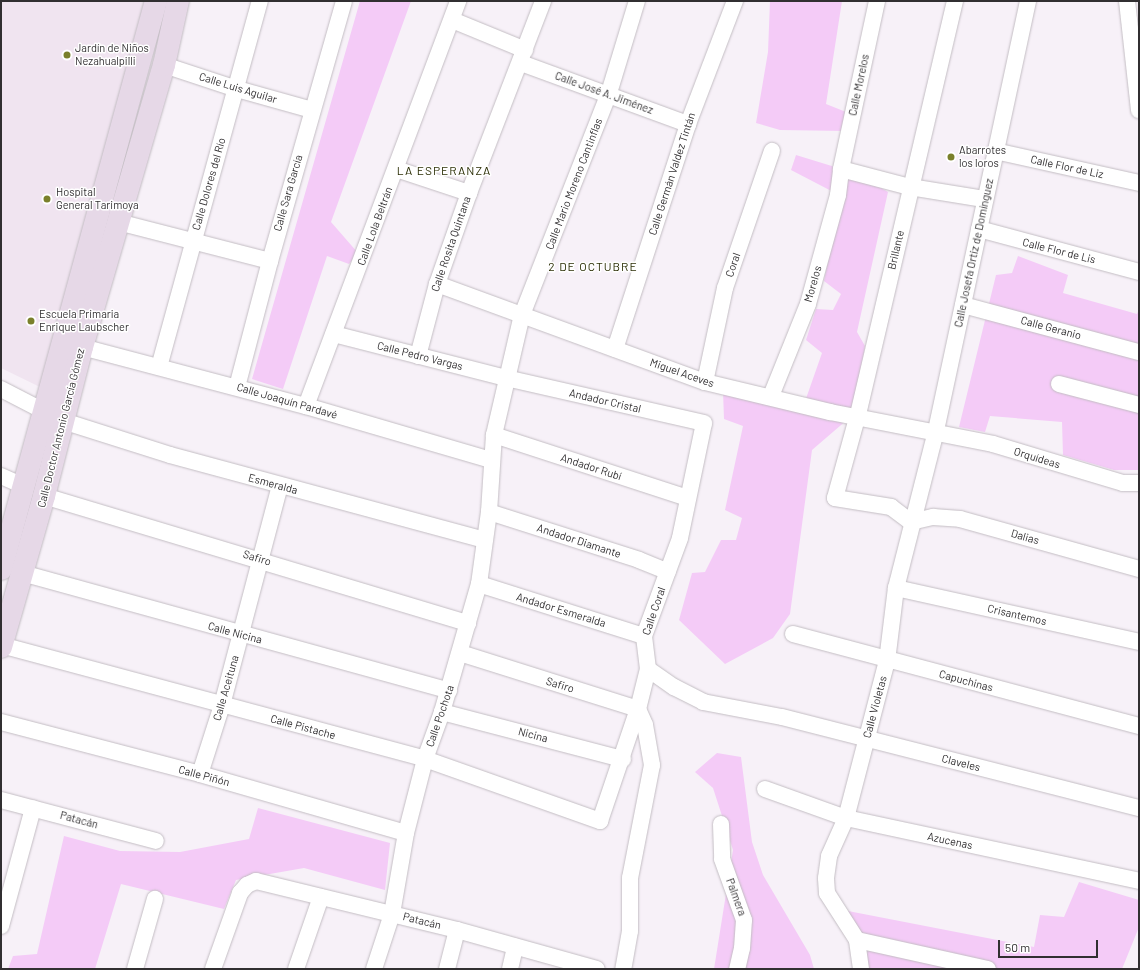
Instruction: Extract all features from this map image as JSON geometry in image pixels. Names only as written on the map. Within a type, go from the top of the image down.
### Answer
[{"type":"street","name":"Calle Doctor Antonio García Gómez","points":[[1,646],[44,496],[54,416],[156,1]]},
{"type":"street","name":"Calle Doctor Antonio García Gómez","points":[[2,562],[23,486],[82,347],[164,65],[178,1]]},
{"type":"street","name":"Calle Dolores del Río","points":[[159,367],[192,242],[237,89],[260,1]]},
{"type":"street","name":"Calle Sara García","points":[[237,387],[270,261],[344,1]]},
{"type":"street","name":"Calle Lola Beltrán","points":[[306,406],[458,1]]},
{"type":"street","name":"Calle Rosita Quintana","points":[[418,356],[437,284],[469,193],[543,1]]},
{"type":"street","name":"Calle Mario Moreno Cantinflas","points":[[491,460],[494,435],[506,378],[522,315],[609,93],[637,1]]},
{"type":"street","name":"Calle Germán Valdez Tintán","points":[[615,349],[688,124],[735,1]]},
{"type":"street","name":"Calle Morelos","points":[[841,168],[877,1]]},
{"type":"street","name":"Brillante","points":[[910,522],[891,507],[835,498],[858,418],[910,187],[955,1]]},
{"type":"street","name":"Calle Josefa Ortiz de Domínguez","points":[[935,435],[979,229],[984,199],[1028,1]]},
{"type":"street","points":[[1127,1],[1136,54],[1139,110]]},
{"type":"street","name":"Calle José A. Jiménez","points":[[452,20],[523,56],[609,93],[688,124]]},
{"type":"street","name":"Calle Luis Aguilar","points":[[164,65],[237,89],[312,110]]},
{"type":"street","name":"Coral","points":[[705,382],[725,288],[772,151]]},
{"type":"street","name":"Calle Flor de Liz","points":[[995,152],[1139,183]]},
{"type":"street","points":[[841,168],[910,187],[984,199]]},
{"type":"street","name":"Morelos","points":[[771,396],[808,304],[838,195],[841,168]]},
{"type":"street","points":[[396,169],[469,193]]},
{"type":"street","points":[[118,222],[270,261]]},
{"type":"street","name":"Calle Flor de Lis","points":[[979,229],[1139,272]]},
{"type":"street","name":"Miguel Aceves","points":[[437,284],[705,382],[935,435]]},
{"type":"street","name":"Calle Geranio","points":[[963,305],[1139,352]]},
{"type":"street","name":"Calle Pedro Vargas","points":[[334,334],[506,378]]},
{"type":"street","name":"Calle Joaquín Pardavé","points":[[82,347],[306,406],[491,460]]},
{"type":"street","name":"Andador Cristal","points":[[506,378],[704,423]]},
{"type":"street","points":[[1059,384],[1139,405]]},
{"type":"street","name":"Esmeralda","points":[[1,389],[54,416],[280,486],[485,540]]},
{"type":"street","name":"Calle Coral","points":[[600,821],[623,759],[638,709],[648,669],[644,636],[680,538],[704,423]]},
{"type":"street","name":"Andador Rubí","points":[[494,435],[688,498]]},
{"type":"street","name":"Orquídeas","points":[[935,435],[993,444],[1123,483],[1139,484]]},
{"type":"street","name":"Calle Violetas","points":[[861,969],[857,940],[827,893],[829,856],[846,818],[887,661],[896,588],[910,522],[935,435]]},
{"type":"street","name":"Calle Pochota","points":[[374,969],[392,914],[406,833],[425,759],[449,691],[479,584],[489,512],[491,460]]},
{"type":"street","points":[[1,476],[23,486]]},
{"type":"street","name":"Calle Aceituna","points":[[200,774],[222,705],[280,486]]},
{"type":"street","name":"Safiro","points":[[44,496],[260,559],[468,623]]},
{"type":"street","name":"Andador Diamante","points":[[489,512],[639,560],[668,572]]},
{"type":"street","name":"Dalias","points":[[910,522],[933,517],[960,519],[1139,569]]},
{"type":"street","name":"Calle Nicina","points":[[22,573],[449,691]]},
{"type":"street","name":"Andador Esmeralda","points":[[479,584],[644,636]]},
{"type":"street","name":"Crisantemos","points":[[896,588],[1139,642]]},
{"type":"street","name":"Capuchinas","points":[[793,634],[887,661],[1139,726]]},
{"type":"street","name":"Calle Pistache","points":[[1,646],[425,759],[600,821]]},
{"type":"street","name":"Safiro","points":[[460,653],[638,709]]},
{"type":"street","name":"Claveles","points":[[648,669],[674,687],[703,702],[782,717],[1139,808]]},
{"type":"street","points":[[623,969],[630,931],[630,878],[652,765],[644,725],[638,709]]},
{"type":"street","name":"Nicina","points":[[442,712],[623,759]]},
{"type":"street","name":"Calle Piñón","points":[[1,722],[200,774],[406,833]]},
{"type":"street","name":"Azucenas","points":[[765,789],[846,818],[1139,882]]},
{"type":"street","name":"Patacán","points":[[1,800],[156,841]]},
{"type":"street","points":[[1,926],[34,808]]},
{"type":"street","name":"Palmera","points":[[721,824],[722,859],[744,920],[742,948],[737,969]]},
{"type":"street","name":"Patacán","points":[[213,969],[229,919],[240,893],[247,885],[256,881],[457,930],[588,968]]},
{"type":"street","points":[[296,969],[322,897]]},
{"type":"street","points":[[135,969],[155,899]]},
{"type":"street","points":[[447,969],[457,930]]},
{"type":"street","points":[[857,940],[957,966],[988,969]]},
{"type":"street","points":[[510,969],[515,947]]},
{"type":"shaded area","points":[[1,1],[149,1],[42,388],[1,368]]},
{"type":"shaded area","points":[[360,1],[411,1],[331,222],[358,253],[349,264],[327,256],[283,389],[252,379]]},
{"type":"shaded area","points":[[770,1],[842,1],[826,104],[851,114],[845,131],[780,130],[756,123],[768,52]]},
{"type":"shaded area","points":[[796,155],[835,167],[866,179],[888,192],[857,332],[865,346],[855,413],[812,450],[790,614],[773,638],[725,664],[679,620],[692,573],[705,572],[721,540],[736,540],[742,518],[725,510],[743,426],[724,419],[723,391],[802,410],[822,353],[806,340],[816,309],[833,310],[841,294],[824,281],[841,196],[791,170]]},
{"type":"shaded area","points":[[1018,256],[1068,275],[1063,293],[1137,314],[1139,309],[1139,470],[1114,470],[1063,455],[1062,422],[990,416],[985,432],[959,427],[996,275],[1012,273]]},
{"type":"shaded area","points":[[717,753],[741,757],[752,842],[763,875],[810,955],[814,969],[714,969],[733,850],[713,788],[695,772]]},
{"type":"shaded area","points":[[258,808],[390,843],[385,890],[304,868],[236,880],[224,909],[121,884],[95,969],[8,969],[13,956],[37,954],[64,836],[120,851],[180,852],[249,839]]},
{"type":"shaded area","points":[[1079,882],[1139,900],[1139,927],[1122,969],[864,969],[848,911],[1034,947],[1040,915],[1064,917]]},
{"type":"place","name":"Jardín de Niños Nezahualpilli","points":[[67,55]]},
{"type":"place","name":"Abarrotes los loros","points":[[951,157]]},
{"type":"place","name":"Hospital General Tarimoya","points":[[47,199]]},
{"type":"place","name":"Escuela Primaria Enrique Laubscher","points":[[31,321]]},
{"type":"district","name":"LA ESPERANZA","points":[[444,171]]},
{"type":"district","name":"2 DE OCTUBRE","points":[[593,267]]}]
